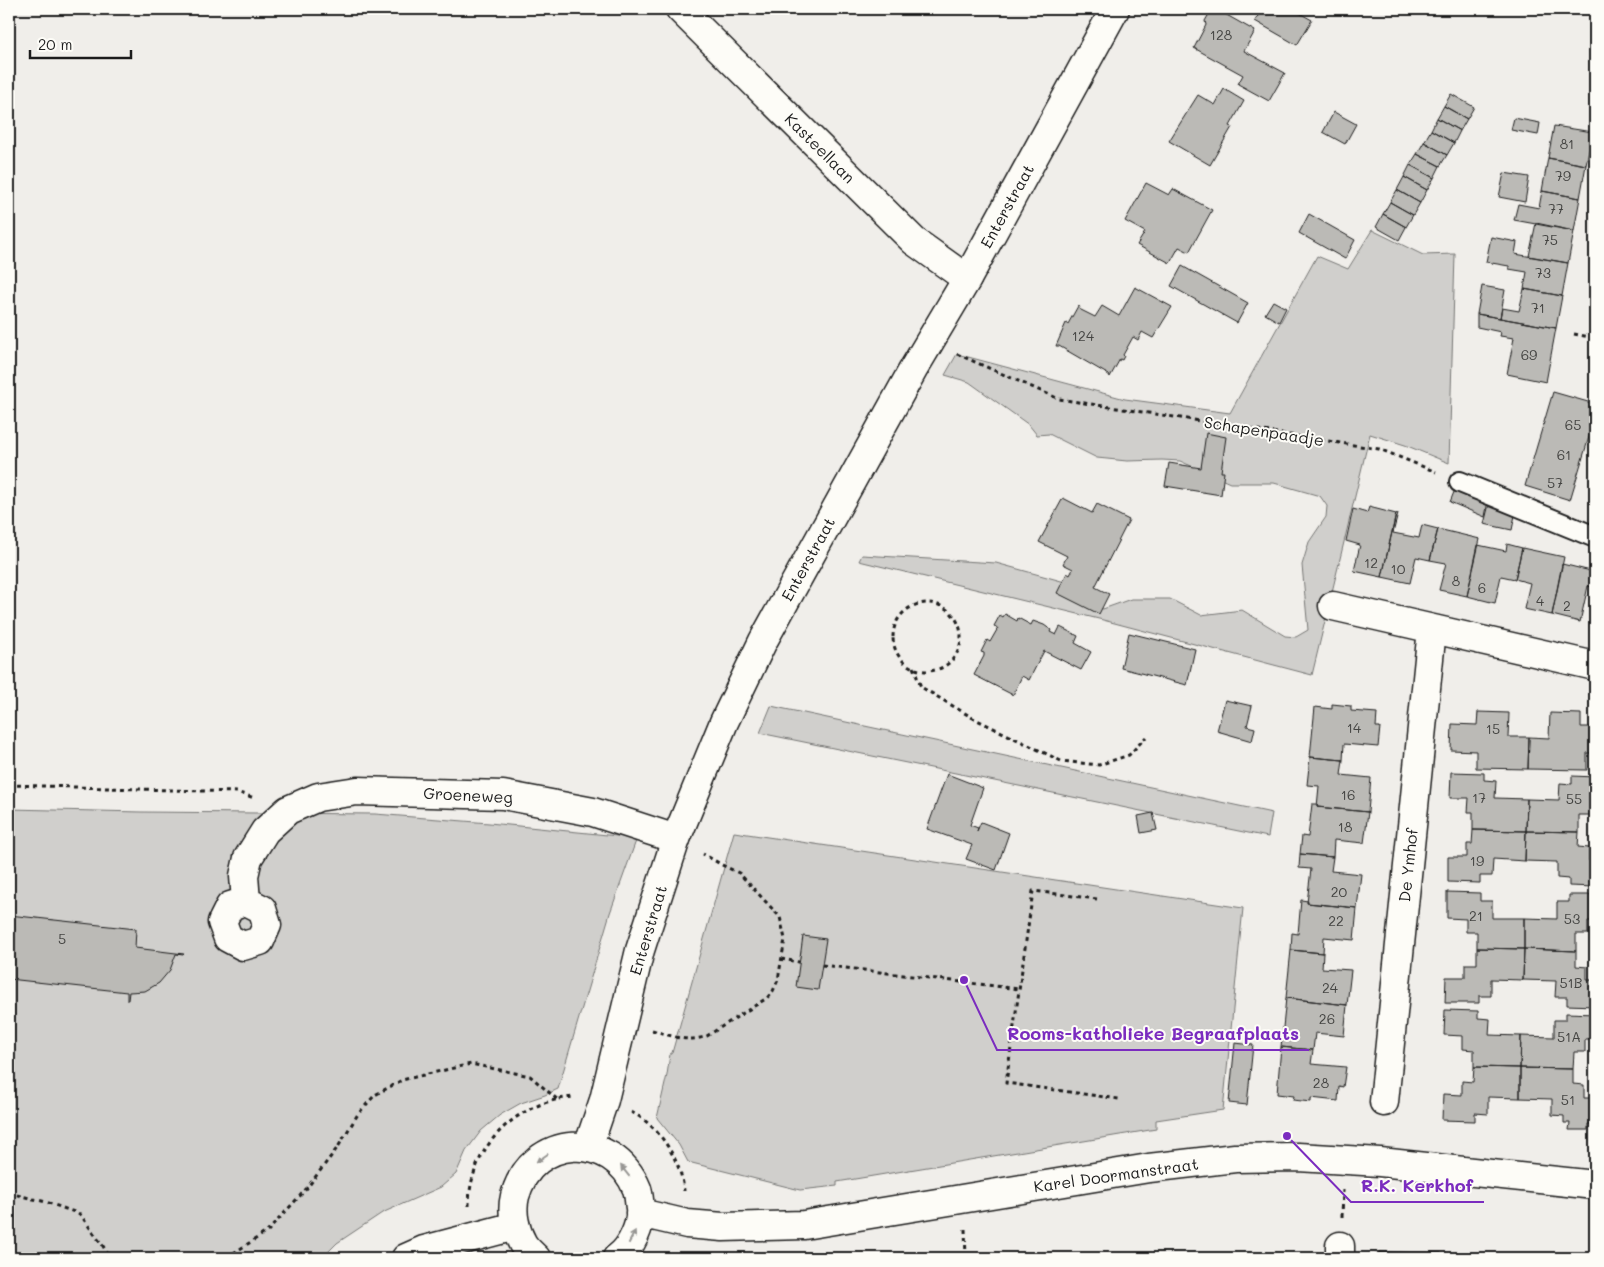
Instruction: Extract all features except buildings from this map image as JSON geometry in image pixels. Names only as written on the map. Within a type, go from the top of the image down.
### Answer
[{"type":"main road","name":"Kasteellaan","points":[[680,9],[914,241],[967,279]]},
{"type":"main road","name":"Enterstraat","points":[[588,1147],[604,1100],[640,950],[676,839],[724,722],[763,641],[929,342],[967,279],[1115,9]]},
{"type":"main road","points":[[1333,606],[1595,666]]},
{"type":"main road","name":"De Ymhof","points":[[1384,1102],[1432,629]]},
{"type":"main road","name":"Groeneweg","points":[[246,901],[244,876],[248,858],[265,831],[288,810],[318,798],[357,791],[503,795],[593,812],[676,839]]},
{"type":"main road","points":[[536,1258],[523,1245],[515,1226],[513,1204],[518,1184],[530,1166],[547,1154],[566,1146],[588,1147],[609,1155],[626,1170],[637,1190],[640,1213],[634,1236],[621,1256],[617,1258]]},
{"type":"main road","name":"Karel Doormanstraat","points":[[640,1213],[687,1224],[723,1227],[804,1225],[1149,1168],[1235,1158],[1298,1157],[1380,1162],[1595,1185]]},
{"type":"main road","points":[[406,1258],[424,1250],[515,1226]]},
{"type":"lane","points":[[1460,482],[1595,537]]},
{"type":"path","points":[[1574,334],[1595,338]]},
{"type":"path","name":"Schapenpaadje","points":[[929,342],[1059,399],[1379,449],[1460,482]]},
{"type":"path","points":[[913,668],[925,671],[936,670],[946,666],[959,649],[961,639],[960,628],[956,618],[949,610],[938,605],[927,603],[915,605],[905,611],[898,620],[894,631],[894,643],[898,654],[913,668],[921,687],[973,718],[1061,761],[1099,765],[1129,754],[1146,737]]},
{"type":"path","points":[[9,785],[237,792],[288,810]]},
{"type":"path","points":[[622,1022],[686,1039],[696,1039],[707,1036],[767,998],[778,980],[785,939],[780,917],[739,873],[676,839]]},
{"type":"path","points":[[1097,900],[1033,891],[1006,1083],[1119,1099]]},
{"type":"path","points":[[782,959],[799,962]]},
{"type":"path","points":[[822,965],[1020,989]]},
{"type":"path","points":[[218,1258],[232,1254],[268,1231],[307,1188],[338,1146],[358,1114],[375,1095],[402,1080],[471,1064],[530,1076],[558,1100]]},
{"type":"path","points":[[1340,1252],[1345,1160]]},
{"type":"path","points":[[9,1193],[46,1202],[80,1214],[110,1258]]},
{"type":"shaded area","points":[[1372,230],[1423,255],[1455,254],[1449,463],[1405,445],[1370,434],[1312,675],[1103,620],[859,561],[862,555],[996,563],[1065,582],[1062,590],[1103,609],[1131,599],[1170,599],[1201,615],[1242,610],[1285,636],[1296,637],[1308,630],[1302,565],[1309,542],[1326,517],[1327,506],[1320,496],[1274,483],[1230,483],[1180,461],[1127,461],[1097,458],[1049,434],[1037,435],[1029,425],[969,382],[945,375],[957,354],[1125,399],[1230,413],[1317,256],[1348,269]]},
{"type":"shaded area","points":[[771,706],[1272,813],[1268,837],[760,733]]},
{"type":"shaded area","points":[[9,809],[375,814],[637,838],[610,913],[558,1089],[521,1103],[500,1115],[481,1131],[466,1151],[456,1174],[441,1187],[382,1213],[337,1243],[322,1258],[9,1258]]},
{"type":"shaded area","points":[[734,832],[1243,908],[1223,1110],[1156,1120],[1156,1129],[837,1182],[837,1186],[800,1190],[688,1162],[679,1145],[657,1118],[670,1054],[672,1053]]},
{"type":"place","name":"Rooms-katholieke Begraafplaats","points":[[964,980]]},
{"type":"place","name":"R.K. Kerkhof","points":[[1287,1136]]}]
